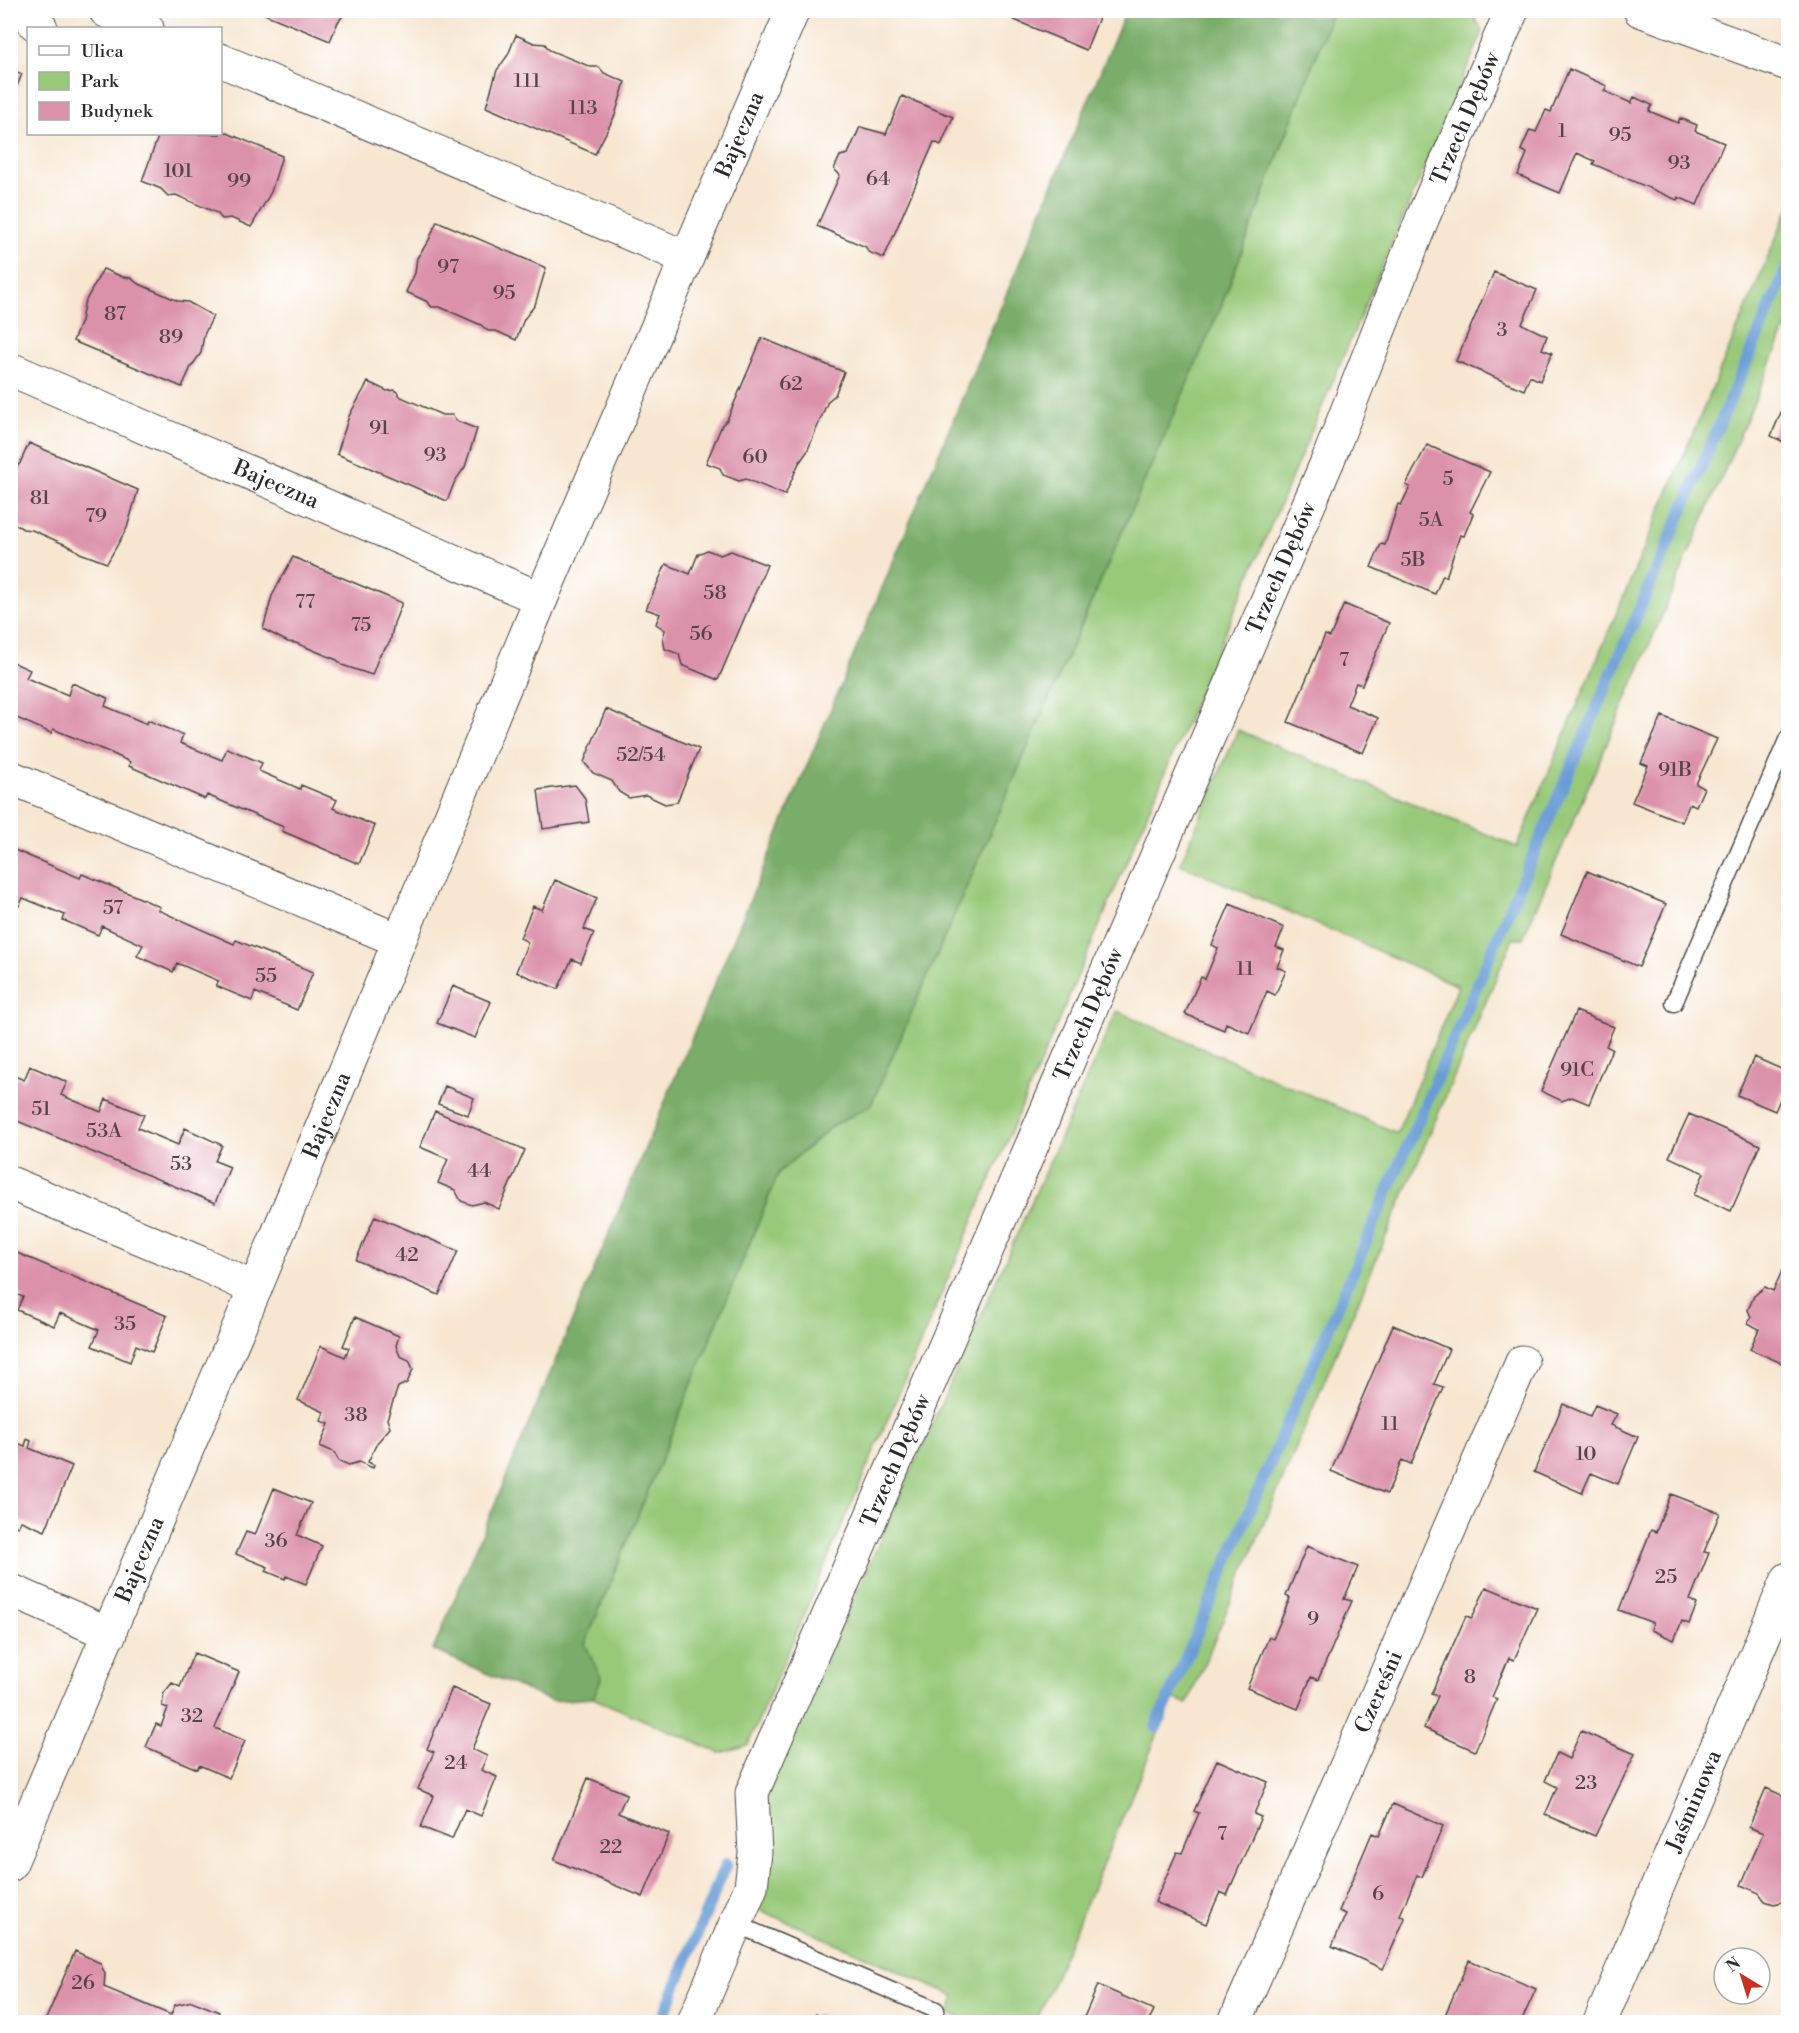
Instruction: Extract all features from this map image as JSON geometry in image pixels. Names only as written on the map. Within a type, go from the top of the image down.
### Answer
[{"type":"street","points":[[28,10],[39,27]]},
{"type":"street","name":"Bajeczna","points":[[10,1865],[110,1634],[398,940],[793,10]]},
{"type":"street","name":"Trzech Dębów","points":[[694,2022],[751,1887],[755,1853],[752,1793],[1324,470],[1423,218],[1512,10]]},
{"type":"street","points":[[1640,10],[1788,64]]},
{"type":"street","points":[[94,27],[106,11],[145,27]]},
{"type":"street","points":[[222,61],[687,258]]},
{"type":"street","name":"Bajeczna","points":[[10,369],[542,599]]},
{"type":"street","points":[[10,777],[398,940]]},
{"type":"street","points":[[10,1183],[198,1262],[255,1289]]},
{"type":"street","name":"Czereśni","points":[[1235,2022],[1522,1362]]},
{"type":"street","name":"Jaśminowa","points":[[1600,2022],[1788,1579]]},
{"type":"street","name":"Bajeczna","points":[[10,1590],[110,1634]]},
{"type":"lane","points":[[1674,1003],[1788,738]]},
{"type":"lane","points":[[736,1924],[936,2010]]},
{"type":"green space","points":[[1126,11],[1333,11],[1222,304],[871,1105],[831,1127],[779,1172],[585,1644],[601,1678],[593,1698],[551,1701],[433,1650]]},
{"type":"green space","points":[[1333,11],[1470,11],[1483,31],[748,1745],[720,1753],[593,1698],[601,1678],[585,1644],[779,1172],[831,1127],[871,1104],[1222,304]]},
{"type":"green space","points":[[1788,210],[1788,323],[1523,938],[1513,938],[1187,1704],[1173,1698],[1036,2022],[970,2022],[949,2013],[955,1996],[756,1908],[766,1795],[1117,1011],[1397,1133],[1458,986],[1180,864],[1238,730],[1517,847]]},
{"type":"building","points":[[348,10],[338,22],[330,41],[257,11]]},
{"type":"building","points":[[1015,10],[1102,10],[1086,50],[1012,19]]},
{"type":"building","points":[[516,35],[534,43],[545,44],[549,50],[591,67],[599,67],[604,73],[625,82],[615,115],[595,154],[486,107],[497,70],[508,55]]},
{"type":"building","points":[[10,69],[22,74],[15,91],[16,101],[10,110]]},
{"type":"building","points":[[1569,69],[1607,86],[1604,91],[1631,103],[1634,97],[1652,105],[1649,111],[1678,123],[1680,118],[1697,125],[1695,131],[1724,143],[1697,205],[1678,197],[1677,200],[1593,164],[1595,161],[1577,153],[1560,193],[1518,175],[1527,153],[1521,150],[1530,130],[1536,132],[1546,110],[1551,112]]},
{"type":"building","points":[[902,96],[953,117],[941,145],[934,142],[884,258],[868,252],[866,247],[817,226],[840,175],[834,169],[840,156],[848,154],[860,127],[886,134]]},
{"type":"building","points":[[222,131],[282,156],[271,192],[251,227],[231,218],[222,219],[217,213],[176,195],[168,196],[161,189],[142,181],[159,135],[222,135]]},
{"type":"building","points":[[437,221],[546,268],[535,305],[524,319],[516,340],[496,331],[488,331],[481,325],[440,307],[432,307],[426,301],[406,292],[415,273],[417,258],[429,240]]},
{"type":"building","points":[[103,269],[131,278],[137,283],[178,301],[188,302],[213,316],[204,335],[201,353],[191,367],[182,387],[73,341],[81,321],[84,304]]},
{"type":"building","points":[[1494,272],[1537,290],[1522,324],[1547,336],[1542,349],[1552,353],[1540,381],[1530,376],[1524,390],[1456,361]]},
{"type":"building","points":[[762,338],[844,372],[835,395],[828,401],[807,452],[799,463],[785,495],[746,479],[739,481],[723,475],[720,468],[706,463]]},
{"type":"building","points":[[368,382],[387,391],[395,390],[401,397],[442,415],[452,415],[457,421],[477,429],[465,467],[455,481],[447,501],[337,454],[349,416]]},
{"type":"building","points":[[1788,396],[1788,444],[1771,436]]},
{"type":"building","points":[[29,443],[138,490],[127,528],[107,563],[32,530],[23,529],[10,521],[10,476],[20,463]]},
{"type":"building","points":[[1427,445],[1490,472],[1470,512],[1473,514],[1464,536],[1460,535],[1446,577],[1443,575],[1435,594],[1371,567],[1381,544],[1385,545],[1398,504],[1401,505],[1410,487],[1406,485]]},
{"type":"building","points":[[707,550],[720,555],[731,551],[767,565],[718,680],[682,665],[679,654],[665,649],[663,638],[665,630],[656,624],[660,614],[646,609],[666,564],[690,574],[698,554]]},
{"type":"building","points":[[293,557],[402,603],[390,642],[379,656],[372,675],[342,665],[337,660],[296,643],[288,642],[263,629],[272,596]]},
{"type":"building","points":[[1344,604],[1389,623],[1362,685],[1356,683],[1347,705],[1378,718],[1363,753],[1288,722],[1325,635],[1330,637]]},
{"type":"building","points":[[10,661],[30,670],[26,678],[68,695],[72,683],[108,698],[105,706],[147,724],[148,720],[183,735],[180,743],[222,760],[227,748],[262,763],[259,771],[300,789],[301,785],[337,800],[333,808],[375,826],[359,864],[282,831],[284,827],[207,795],[205,799],[129,766],[130,762],[111,753],[53,729],[51,733],[10,715]]},
{"type":"building","points":[[606,709],[699,749],[677,802],[665,804],[646,795],[629,798],[619,792],[612,781],[593,773],[584,762]]},
{"type":"building","points":[[1662,716],[1717,739],[1696,784],[1704,788],[1696,806],[1690,803],[1682,822],[1632,802],[1648,766],[1641,763]]},
{"type":"building","points":[[575,785],[585,798],[589,822],[543,829],[538,790]]},
{"type":"building","points":[[10,848],[80,878],[82,874],[140,898],[160,907],[158,910],[234,944],[236,940],[313,972],[297,1010],[255,992],[252,1001],[216,986],[219,981],[177,963],[173,972],[137,956],[143,945],[102,926],[98,935],[63,920],[65,915],[23,898],[19,906],[10,902]]},
{"type":"building","points":[[1587,871],[1666,904],[1639,967],[1561,934]]},
{"type":"building","points":[[555,880],[597,898],[584,929],[594,933],[581,963],[572,959],[558,989],[516,972],[528,942],[520,938],[533,906],[542,910]]},
{"type":"building","points":[[1230,904],[1284,928],[1276,947],[1284,950],[1277,967],[1286,971],[1275,995],[1267,991],[1249,1033],[1226,1023],[1224,1030],[1185,1014],[1201,977],[1205,979],[1218,948],[1212,945]]},
{"type":"building","points":[[453,986],[491,1002],[475,1038],[437,1023]]},
{"type":"building","points":[[1576,1011],[1614,1027],[1606,1046],[1612,1049],[1589,1104],[1572,1097],[1562,1101],[1541,1091]]},
{"type":"building","points":[[1754,1057],[1788,1072],[1788,1080],[1775,1111],[1737,1095]]},
{"type":"building","points":[[30,1066],[67,1082],[61,1095],[101,1112],[106,1099],[144,1115],[138,1128],[178,1145],[185,1128],[222,1145],[215,1161],[230,1167],[215,1203],[10,1118],[10,1074],[24,1080]]},
{"type":"building","points":[[445,1086],[474,1098],[468,1115],[438,1104]]},
{"type":"building","points":[[435,1111],[525,1150],[499,1209],[484,1202],[472,1205],[461,1201],[455,1190],[438,1183],[448,1159],[420,1147]]},
{"type":"building","points":[[1689,1114],[1760,1145],[1731,1211],[1694,1195],[1704,1173],[1669,1157]]},
{"type":"building","points":[[375,1216],[458,1251],[439,1295],[356,1260]]},
{"type":"building","points":[[10,1250],[167,1316],[152,1352],[136,1345],[130,1362],[92,1346],[99,1330],[60,1313],[54,1326],[17,1310],[23,1297],[10,1292]]},
{"type":"building","points":[[1782,1271],[1788,1274],[1788,1366],[1750,1349],[1759,1329],[1748,1323],[1751,1317],[1748,1310],[1754,1296],[1765,1287],[1773,1291]]},
{"type":"building","points":[[355,1317],[399,1336],[396,1346],[400,1356],[409,1360],[413,1369],[407,1383],[398,1387],[387,1419],[390,1428],[377,1443],[368,1462],[374,1465],[373,1468],[359,1462],[349,1465],[339,1461],[334,1452],[320,1446],[329,1424],[321,1421],[324,1412],[298,1400],[321,1346],[345,1357],[349,1348],[343,1346]]},
{"type":"building","points":[[1393,1325],[1449,1349],[1434,1384],[1443,1387],[1411,1464],[1402,1460],[1387,1494],[1331,1471]]},
{"type":"building","points":[[1563,1404],[1590,1416],[1595,1405],[1617,1414],[1611,1425],[1638,1437],[1618,1484],[1591,1473],[1582,1493],[1534,1472]]},
{"type":"building","points":[[27,1439],[31,1441],[29,1448],[72,1466],[45,1531],[21,1521],[18,1527],[10,1524],[10,1440],[25,1446]]},
{"type":"building","points":[[274,1488],[311,1503],[297,1535],[322,1546],[306,1584],[266,1571],[268,1567],[236,1554],[246,1532],[255,1535]]},
{"type":"building","points":[[1671,1494],[1720,1513],[1704,1552],[1709,1553],[1690,1600],[1697,1604],[1689,1624],[1682,1621],[1674,1640],[1651,1630],[1653,1623],[1619,1610],[1651,1530],[1656,1532]]},
{"type":"building","points":[[1307,1546],[1358,1567],[1344,1599],[1352,1601],[1318,1680],[1311,1677],[1298,1709],[1247,1688],[1269,1637],[1273,1639],[1290,1598],[1286,1596]]},
{"type":"building","points":[[1486,1587],[1537,1608],[1514,1660],[1509,1658],[1492,1697],[1497,1699],[1475,1751],[1424,1728],[1438,1696],[1431,1694],[1466,1616],[1472,1618]]},
{"type":"building","points":[[194,1653],[239,1672],[215,1728],[245,1741],[229,1778],[199,1765],[197,1769],[146,1747],[156,1724],[161,1726],[168,1708],[162,1706],[164,1693],[172,1683],[180,1687]]},
{"type":"building","points":[[452,1688],[491,1704],[472,1749],[487,1756],[481,1770],[497,1777],[481,1816],[465,1809],[452,1839],[421,1827],[434,1796],[418,1789],[434,1752],[427,1749]]},
{"type":"building","points":[[1581,1731],[1635,1754],[1595,1836],[1545,1815],[1557,1787],[1545,1781],[1557,1753],[1569,1759]]},
{"type":"building","points":[[1217,1760],[1268,1782],[1254,1814],[1261,1817],[1227,1895],[1220,1892],[1206,1924],[1155,1902],[1177,1852],[1182,1853],[1199,1813],[1194,1811]]},
{"type":"building","points":[[588,1778],[627,1794],[618,1813],[669,1834],[643,1897],[554,1860]]},
{"type":"building","points":[[1766,1788],[1788,1798],[1788,1898],[1784,1896],[1782,1902],[1774,1904],[1765,1901],[1759,1893],[1741,1885],[1763,1833],[1749,1827]]},
{"type":"building","points":[[1393,1804],[1443,1826],[1422,1877],[1417,1875],[1400,1915],[1405,1918],[1383,1969],[1332,1946],[1346,1914],[1339,1911],[1372,1833],[1379,1836]]},
{"type":"building","points":[[75,1951],[100,1963],[105,1974],[104,1987],[171,2015],[175,2005],[192,2001],[219,2012],[215,2022],[55,2022],[46,2019]]},
{"type":"building","points":[[1469,1960],[1536,1989],[1521,2022],[1442,2022]]},
{"type":"building","points":[[1098,1985],[1154,2010],[1148,2022],[1082,2022]]},
{"type":"building","points":[[816,2014],[837,2022],[813,2022]]},
{"type":"waterway","points":[[1156,1727],[1788,266]]},
{"type":"waterway","points":[[661,2022],[726,1864]]}]
